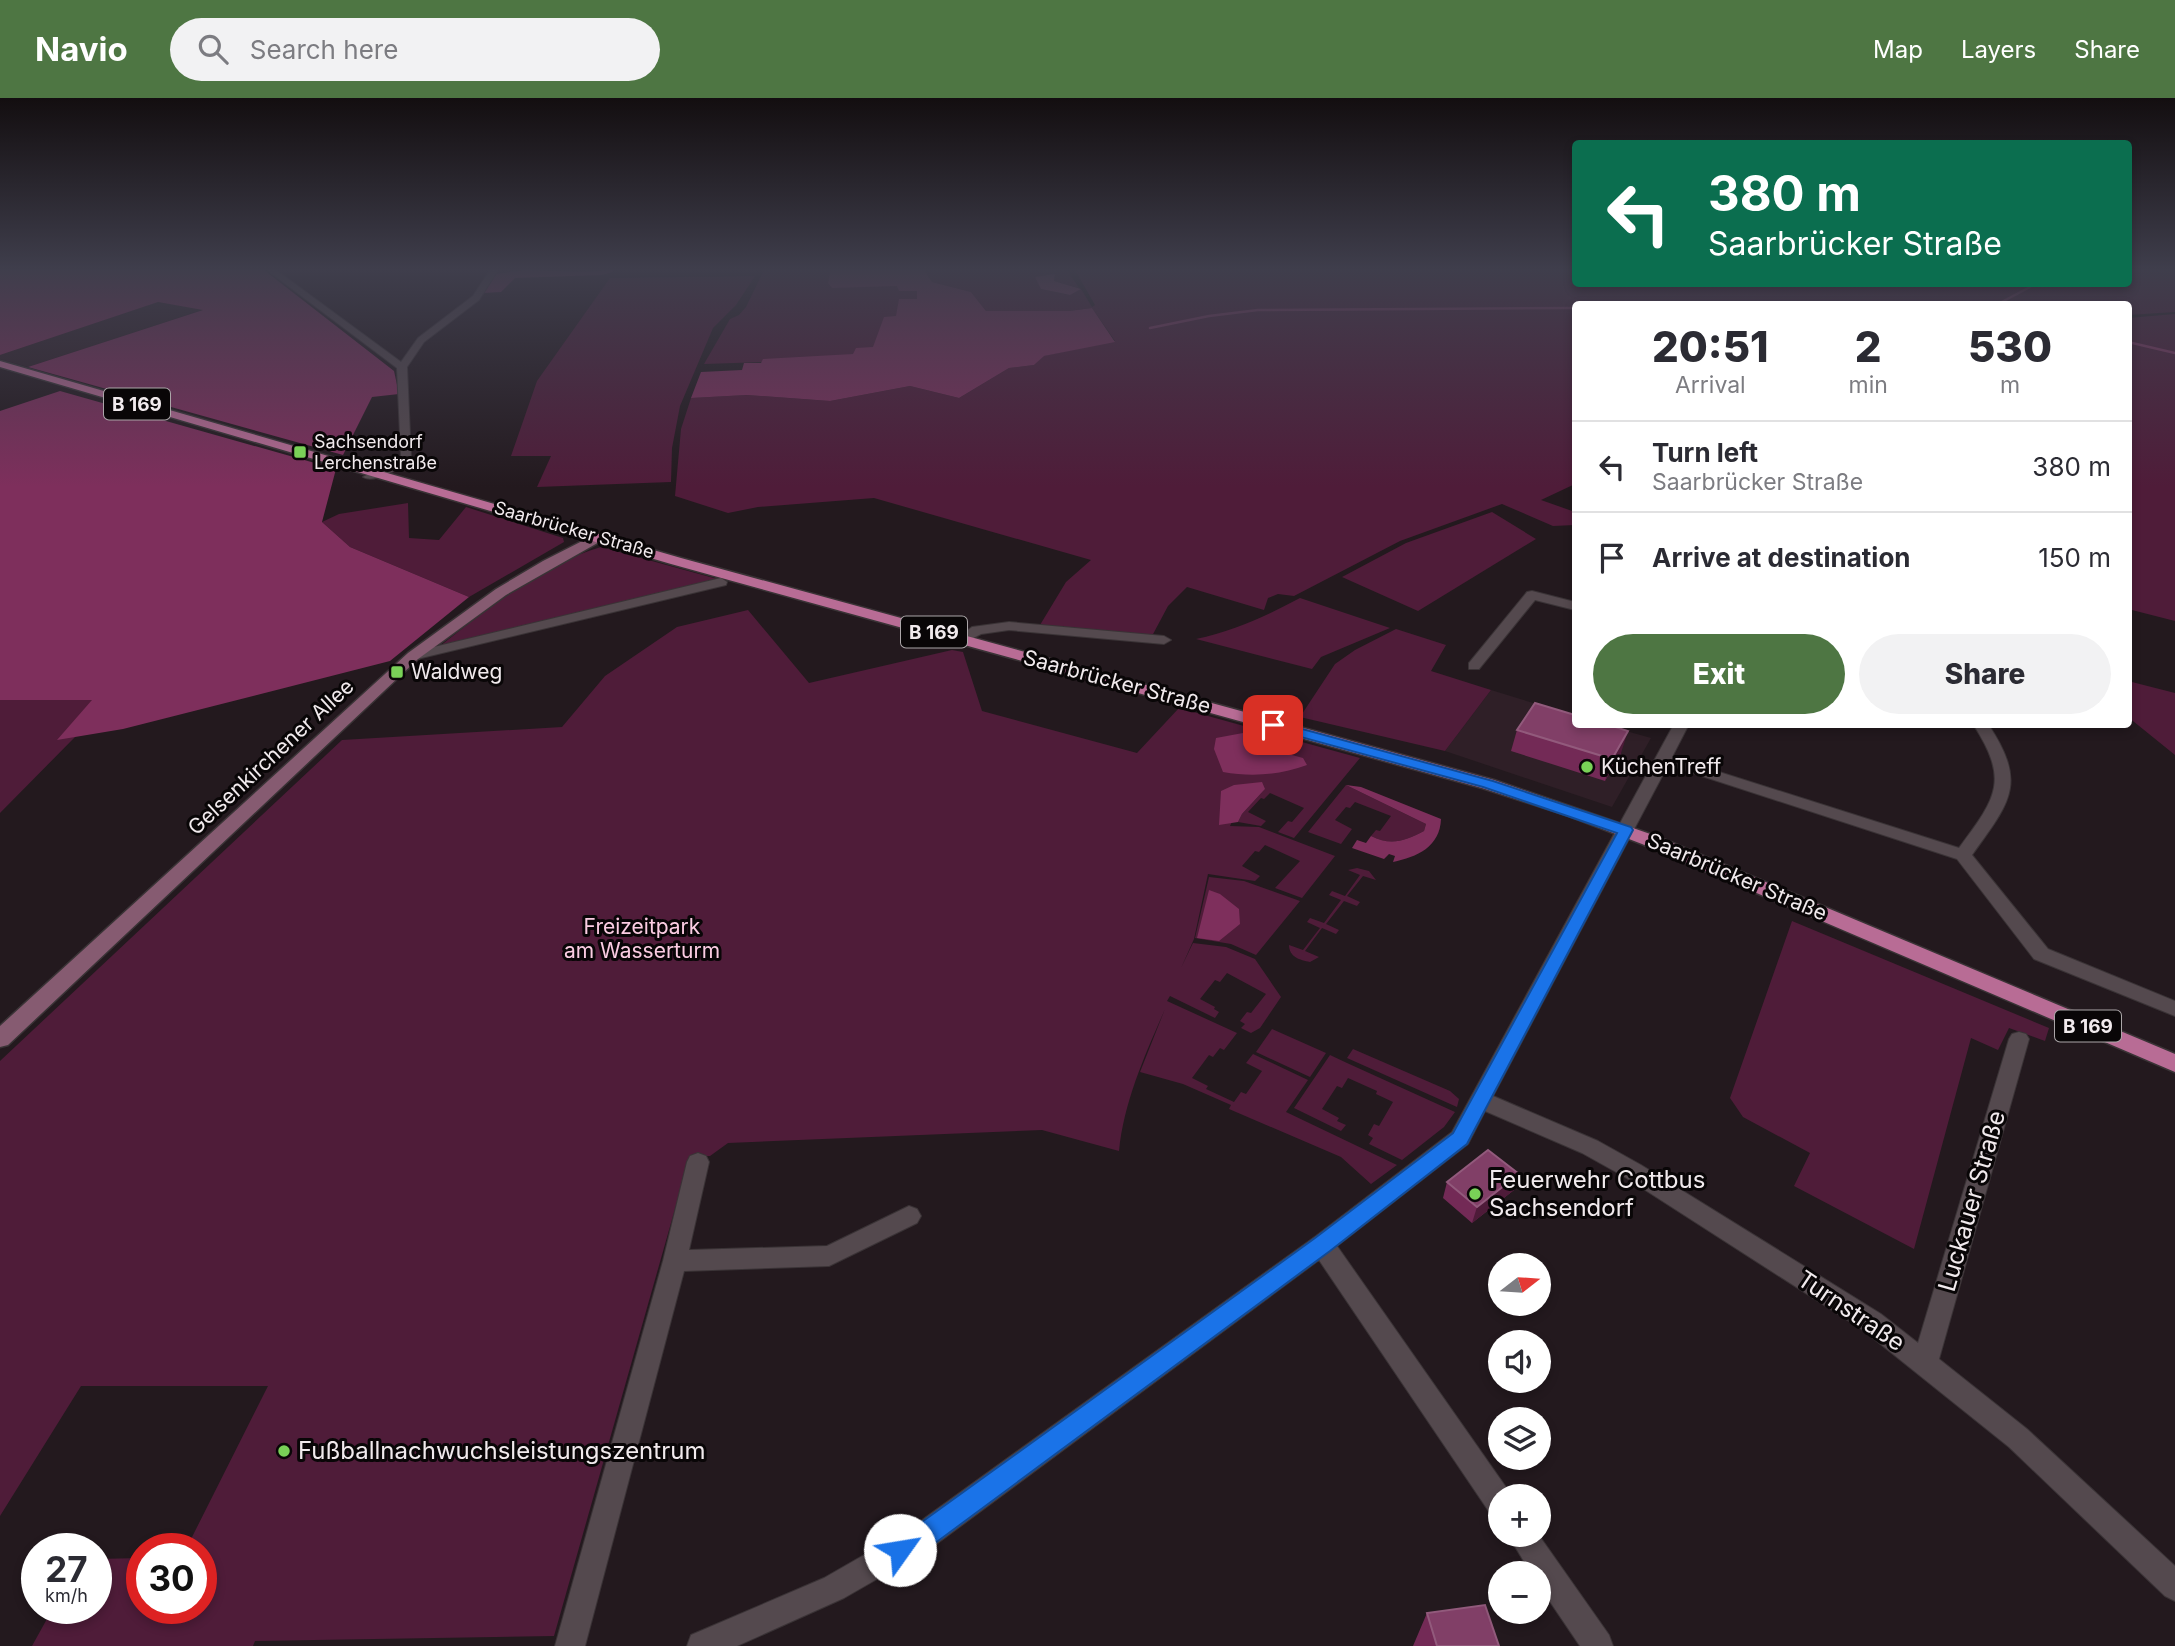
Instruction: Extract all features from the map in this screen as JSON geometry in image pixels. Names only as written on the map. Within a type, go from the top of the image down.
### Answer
[{"type":"main road","name":"Saarbrücker Straße","points":[[0,363],[596,538],[1488,784],[1626,830],[2175,1063]]},
{"type":"main road","name":"Gelsenkirchener Allee","points":[[0,1040],[413,656],[463,616],[510,585],[596,538]]},
{"type":"street","points":[[368,342],[402,368]]},
{"type":"street","points":[[374,475],[402,462],[406,457],[402,368],[419,342]]},
{"type":"street","points":[[413,656],[721,582]]},
{"type":"street","points":[[1474,666],[1532,595],[1572,605]]},
{"type":"street","name":"Saarbrücker Straße","points":[[962,640],[977,630],[1009,626],[1164,639]]},
{"type":"street","points":[[702,1646],[834,1588],[921,1538],[1322,1244],[1460,1138],[1680,728]]},
{"type":"street","points":[[1963,855],[2003,796],[2005,775],[1999,756],[1982,728]]},
{"type":"street","points":[[1664,759],[1963,855],[2041,954],[2175,1009]]},
{"type":"street","name":"Luckauer Straße","points":[[1925,1363],[2019,1039]]},
{"type":"street","name":"Turnstraße","points":[[1482,1100],[1590,1147],[1633,1171],[1861,1315],[2018,1438],[2175,1586]]},
{"type":"street","points":[[570,1646],[675,1261],[698,1162]]},
{"type":"street","points":[[675,1261],[830,1256],[909,1216]]},
{"type":"street","points":[[1322,1244],[1488,1486]]},
{"type":"street","points":[[1530,1547],[1598,1646]]},
{"type":"shaded area","points":[[0,342],[38,342],[0,355]]},
{"type":"shaded area","points":[[38,342],[104,342],[28,367],[0,359],[0,355]]},
{"type":"shaded area","points":[[104,342],[357,342],[394,371],[399,394],[372,397],[343,455],[28,367]]},
{"type":"shaded area","points":[[875,342],[1114,342],[1044,356],[1034,365],[1009,368],[959,398],[910,386],[830,401],[747,395],[691,398],[701,372],[742,370],[744,363],[761,363],[763,359],[853,354],[856,348],[873,347]]},
{"type":"shaded area","points":[[60,391],[336,469],[322,522],[350,547],[469,597],[390,661],[123,729],[57,740],[92,700],[0,700],[0,411]]},
{"type":"shaded area","points":[[1491,690],[1572,715],[1572,728],[1616,728],[1651,738],[1612,807],[1445,751]]},
{"type":"shaded area","points":[[1243,733],[1270,749],[1303,758],[1307,765],[1266,774],[1223,772],[1214,749],[1216,738]]},
{"type":"shaded area","points":[[1262,782],[1265,789],[1238,822],[1219,825],[1221,791],[1234,785]]},
{"type":"shaded area","points":[[1346,785],[1361,787],[1441,819],[1440,829],[1432,844],[1418,854],[1393,862],[1395,856],[1389,854],[1384,859],[1352,848],[1357,840],[1366,843],[1371,836],[1385,841],[1404,840],[1424,831],[1426,824]]},
{"type":"shaded area","points":[[1209,890],[1220,894],[1239,909],[1240,924],[1219,941],[1197,938]]},
{"type":"green space","points":[[564,342],[707,342],[680,406],[672,448],[671,482],[537,487],[551,456],[511,456],[537,381]]},
{"type":"green space","points":[[717,342],[893,342],[888,350],[799,361],[704,364]]},
{"type":"green space","points":[[1109,342],[1572,342],[1572,485],[1541,500],[1572,511],[1572,525],[1553,526],[1502,504],[1400,541],[1294,596],[1278,594],[1268,598],[1264,610],[1187,587],[1168,606],[1152,636],[1040,625],[1066,582],[1091,560],[874,498],[758,507],[728,513],[675,496],[681,429],[691,398],[747,395],[830,401],[910,386],[959,398],[1009,368],[1034,365],[1043,356]]},
{"type":"green space","points":[[2132,342],[2175,342],[2175,621],[2132,610]]},
{"type":"green space","points":[[408,503],[409,538],[439,540],[466,507],[563,538],[564,542],[469,597],[350,547],[322,522],[339,514]]},
{"type":"green space","points":[[1492,512],[1536,539],[1418,611],[1342,577],[1406,543]]},
{"type":"green space","points":[[601,547],[721,580],[439,647],[537,576],[580,554]]},
{"type":"green space","points":[[1300,598],[1390,628],[1321,657],[1312,669],[1196,639],[1250,622]]},
{"type":"green space","name":"Freizeitpark am Wasserturm","points":[[748,610],[809,683],[952,650],[963,652],[982,711],[1137,753],[1179,708],[1360,758],[1294,838],[1278,832],[1288,821],[1292,822],[1304,808],[1270,793],[1248,812],[1266,821],[1261,826],[1238,822],[1265,789],[1238,809],[1230,826],[1259,827],[1335,856],[1302,898],[1275,888],[1300,861],[1265,845],[1259,852],[1255,851],[1242,866],[1260,876],[1255,881],[1208,874],[1194,939],[1181,968],[1193,943],[1226,947],[1255,959],[1281,997],[1260,1028],[1251,1033],[1241,1028],[1245,1024],[1240,1021],[1247,1012],[1251,1013],[1266,994],[1227,973],[1220,982],[1215,980],[1200,999],[1219,1012],[1215,1018],[1170,996],[1167,1001],[1237,1033],[1224,1050],[1220,1048],[1213,1057],[1209,1055],[1192,1078],[1208,1086],[1206,1089],[1234,1102],[1241,1092],[1246,1094],[1262,1071],[1246,1063],[1253,1054],[1308,1080],[1286,1112],[1397,1165],[1371,1184],[1341,1157],[1229,1109],[1231,1105],[1183,1084],[1140,1072],[1165,1009],[1130,1096],[1119,1151],[1042,1130],[728,1143],[710,1156],[690,1156],[554,1636],[255,1641],[253,1646],[32,1646],[44,1624],[112,1624],[112,1559],[126,1558],[126,1624],[217,1624],[217,1533],[194,1533],[268,1386],[81,1386],[0,1516],[0,1061],[342,740],[562,727],[605,676],[677,627]]},
{"type":"green space","points":[[1396,629],[1446,645],[1431,671],[1491,690],[1445,751],[1300,717],[1335,664],[1355,650]]},
{"type":"green space","points":[[2132,682],[2175,693],[2175,755],[2132,720]]},
{"type":"green space","points":[[0,700],[93,700],[76,736],[0,813]]},
{"type":"green space","points":[[1346,785],[1426,824],[1424,831],[1398,841],[1378,839],[1371,836],[1376,830],[1380,831],[1391,816],[1355,802],[1350,808],[1346,807],[1335,820],[1352,829],[1341,844],[1308,832]]},
{"type":"green space","points":[[1357,868],[1369,871],[1376,880],[1363,876],[1347,896],[1360,902],[1357,906],[1344,901],[1326,924],[1339,930],[1336,934],[1322,928],[1305,951],[1319,957],[1310,962],[1296,957],[1289,945],[1303,950],[1320,928],[1307,922],[1310,918],[1324,923],[1341,900],[1329,895],[1332,891],[1345,896],[1360,875],[1348,870]]},
{"type":"green space","points":[[1209,877],[1244,881],[1300,901],[1256,955],[1231,944],[1195,938]]},
{"type":"green space","points":[[1792,921],[2049,1028],[2045,1041],[2009,1028],[1998,1050],[1971,1038],[1914,1249],[1794,1186],[1810,1153],[1743,1117],[1730,1098]]},
{"type":"green space","points":[[1272,1029],[1326,1053],[1310,1077],[1256,1052]]},
{"type":"green space","points":[[1353,1049],[1450,1091],[1459,1099],[1457,1107],[1347,1058]]},
{"type":"green space","points":[[1330,1055],[1455,1112],[1444,1127],[1402,1160],[1369,1144],[1373,1138],[1368,1135],[1374,1124],[1379,1126],[1393,1102],[1376,1094],[1377,1091],[1348,1078],[1342,1088],[1337,1086],[1322,1109],[1346,1125],[1341,1131],[1294,1108]]},
{"type":"building","points":[[1535,703],[1572,714],[1572,728],[1619,728],[1628,731],[1612,759],[1517,730]]},
{"type":"building","points":[[1488,1150],[1519,1174],[1477,1207],[1447,1182]]},
{"type":"building","points":[[1485,1605],[1488,1624],[1491,1624],[1499,1646],[1437,1646],[1427,1613]]},
{"type":"waterway","points":[[2132,343],[2175,353]]},
{"type":"place","name":"Sachsendorf Lerchenstraße","points":[[300,452]]},
{"type":"place","name":"Waldweg","points":[[397,672]]},
{"type":"place","name":"KüchenTreff","points":[[1587,767]]},
{"type":"place","name":"Feuerwehr Cottbus Sachsendorf","points":[[1475,1194]]},
{"type":"place","name":"Fußballnachwuchsleistungszentrum","points":[[284,1451]]},
{"type":"route","points":[[900,1550],[921,1538],[1322,1244],[1460,1138],[1626,830],[1488,784],[1273,725]]}]
